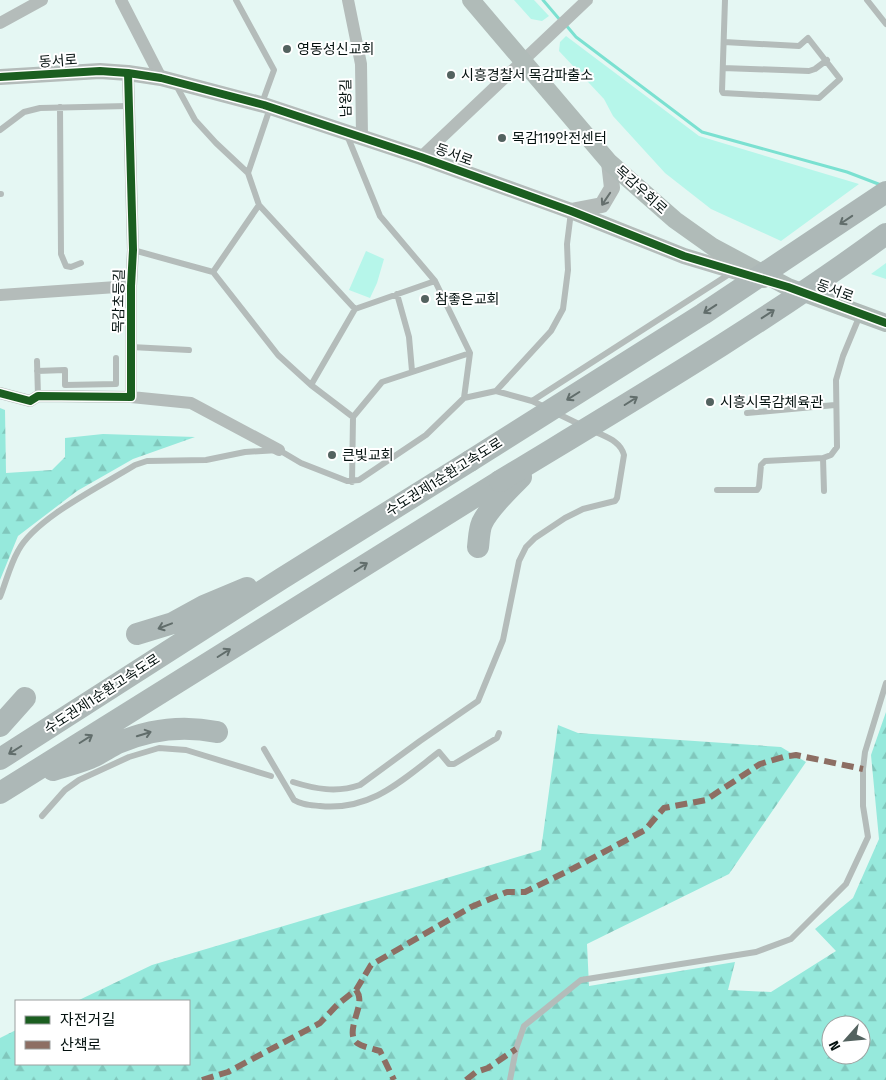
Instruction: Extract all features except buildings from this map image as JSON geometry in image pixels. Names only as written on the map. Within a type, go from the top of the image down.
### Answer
[{"type":"highway","name":"수도권제1순환고속도로","points":[[0,759],[703,314],[886,192]]},
{"type":"highway","name":"수도권제1순환고속도로","points":[[8,788],[742,332],[886,234]]},
{"type":"highway","points":[[478,547],[482,524],[512,485],[570,438]]},
{"type":"highway","points":[[137,634],[173,623],[204,606],[306,564]]},
{"type":"highway","points":[[0,726],[24,698]]},
{"type":"highway","points":[[8,788],[90,758],[117,744],[145,733],[180,727],[217,732]]},
{"type":"main road","name":"목감우회로","points":[[471,0],[610,162],[675,220],[713,247],[788,287]]},
{"type":"main road","name":"동서로","points":[[788,287],[886,323]]},
{"type":"street","points":[[0,23],[42,0]]},
{"type":"street","points":[[121,0],[168,80]]},
{"type":"street","name":"남왕길","points":[[348,0],[361,64],[362,137]]},
{"type":"street","points":[[421,157],[587,0]]},
{"type":"street","name":"동서로","points":[[0,77],[100,71],[128,73],[168,80],[266,105],[421,157],[571,211],[684,256],[788,287]]},
{"type":"street","name":"목감초등길","points":[[128,73],[133,250],[131,286],[131,397]]},
{"type":"street","points":[[571,211],[602,206],[612,188],[610,162]]},
{"type":"street","name":"목감초등길","points":[[0,295],[131,286]]},
{"type":"street","points":[[0,393],[30,400],[38,396],[131,397],[191,403],[279,450]]},
{"type":"lane","points":[[236,0],[274,70],[248,173]]},
{"type":"lane","points":[[724,42],[799,46],[808,38],[840,79],[824,95],[816,98],[723,93],[722,90],[725,0]]},
{"type":"lane","points":[[867,0],[886,24]]},
{"type":"lane","points":[[723,68],[809,71],[815,69],[826,60]]},
{"type":"lane","points":[[168,80],[195,120],[248,173],[259,205],[355,309]]},
{"type":"lane","points":[[0,130],[24,112],[60,107],[128,106]]},
{"type":"lane","points":[[60,107],[61,254],[66,266],[71,267],[81,263]]},
{"type":"lane","points":[[346,132],[380,216],[435,281],[470,353],[464,398]]},
{"type":"lane","points":[[213,272],[259,205]]},
{"type":"lane","points":[[496,391],[550,330],[563,309],[568,270],[566,244],[571,211]]},
{"type":"lane","points":[[133,250],[213,272],[278,355],[311,385],[353,417]]},
{"type":"lane","points":[[532,401],[734,271]]},
{"type":"lane","points":[[311,385],[355,309],[435,281]]},
{"type":"lane","points":[[397,294],[410,337],[412,371]]},
{"type":"lane","points":[[717,490],[757,490],[759,487],[761,465],[765,461],[822,458],[831,455],[837,447],[836,380],[842,356],[861,314]]},
{"type":"lane","points":[[131,347],[189,350]]},
{"type":"lane","points":[[352,482],[353,417],[382,382],[470,353]]},
{"type":"lane","points":[[37,372],[65,370],[65,385],[116,384],[116,358]]},
{"type":"lane","points":[[37,361],[38,396]]},
{"type":"lane","points":[[0,598],[18,550],[32,531],[51,517],[136,465],[147,461],[206,460],[245,452],[279,450],[314,468],[352,482],[360,480],[426,435],[464,398],[496,391],[532,401],[619,444],[624,455],[620,484],[615,501],[583,509],[565,518],[535,538],[526,547],[519,561],[503,640],[480,703],[420,741],[360,785],[352,788],[328,790],[293,782]]},
{"type":"lane","points":[[747,412],[835,405]]},
{"type":"lane","points":[[822,458],[824,491]]},
{"type":"lane","points":[[510,1080],[516,1049],[524,1026],[581,980],[756,952],[791,939],[846,884],[868,837],[863,806],[863,769],[865,752],[886,683]]},
{"type":"lane","points":[[264,749],[294,800],[302,804],[333,807],[356,804],[390,790],[439,752],[449,764],[454,764],[497,738],[499,733]]},
{"type":"lane","points":[[42,816],[65,790],[80,780],[128,757],[159,748],[186,750],[271,776]]},
{"type":"green space","points":[[514,0],[534,0],[549,16],[542,21],[531,19]]},
{"type":"green space","points":[[566,36],[699,136],[859,184],[781,241],[711,209],[665,173],[613,116],[604,99],[559,51],[560,42]]},
{"type":"green space","points":[[366,251],[384,259],[377,283],[370,298],[349,290]]},
{"type":"green space","points":[[886,263],[886,279],[871,274]]},
{"type":"green space","points":[[0,408],[5,410],[6,473],[52,470],[65,457],[65,438],[103,434],[195,437],[133,459],[77,491],[18,536],[0,580]]},
{"type":"green space","points":[[886,712],[886,1080],[0,1080],[0,1038],[15,1030],[15,1065],[190,1065],[190,1000],[79,1000],[152,965],[541,850],[558,725],[578,733],[781,747],[806,762],[729,874],[587,944],[589,986],[735,962],[728,990],[771,992],[836,951],[815,929],[853,898],[879,839],[871,755]]},
{"type":"waterway","points":[[543,0],[560,20]]},
{"type":"waterway","points":[[565,24],[576,37],[702,132],[847,172],[881,185]]},
{"type":"marked path","points":[[202,1080],[228,1072],[320,1023],[338,1004],[356,990],[371,965],[471,907],[507,892],[525,892],[645,830],[664,808],[706,800],[760,764],[783,757],[796,755],[863,769]]},
{"type":"marked path","points":[[356,990],[359,995],[359,1002],[353,1027],[354,1039],[359,1044],[380,1051],[394,1080]]},
{"type":"marked path","points":[[466,1080],[476,1072],[488,1068],[516,1049]]},
{"type":"cycle path","points":[[0,77],[100,71],[128,73],[161,78],[264,105],[421,157],[571,211],[684,256],[788,287],[886,323]]},
{"type":"cycle path","points":[[0,393],[30,401],[38,396],[131,397],[131,286],[133,250],[128,73]]},
{"type":"place","name":"영동성신교회","points":[[287,49]]},
{"type":"place","name":"시흥경찰서 목감파출소","points":[[451,75]]},
{"type":"place","name":"목감119안전센터","points":[[502,138]]},
{"type":"place","name":"참좋은교회","points":[[425,299]]},
{"type":"place","name":"시흥시목감체육관","points":[[710,402]]},
{"type":"place","name":"큰빛교회","points":[[332,455]]}]
